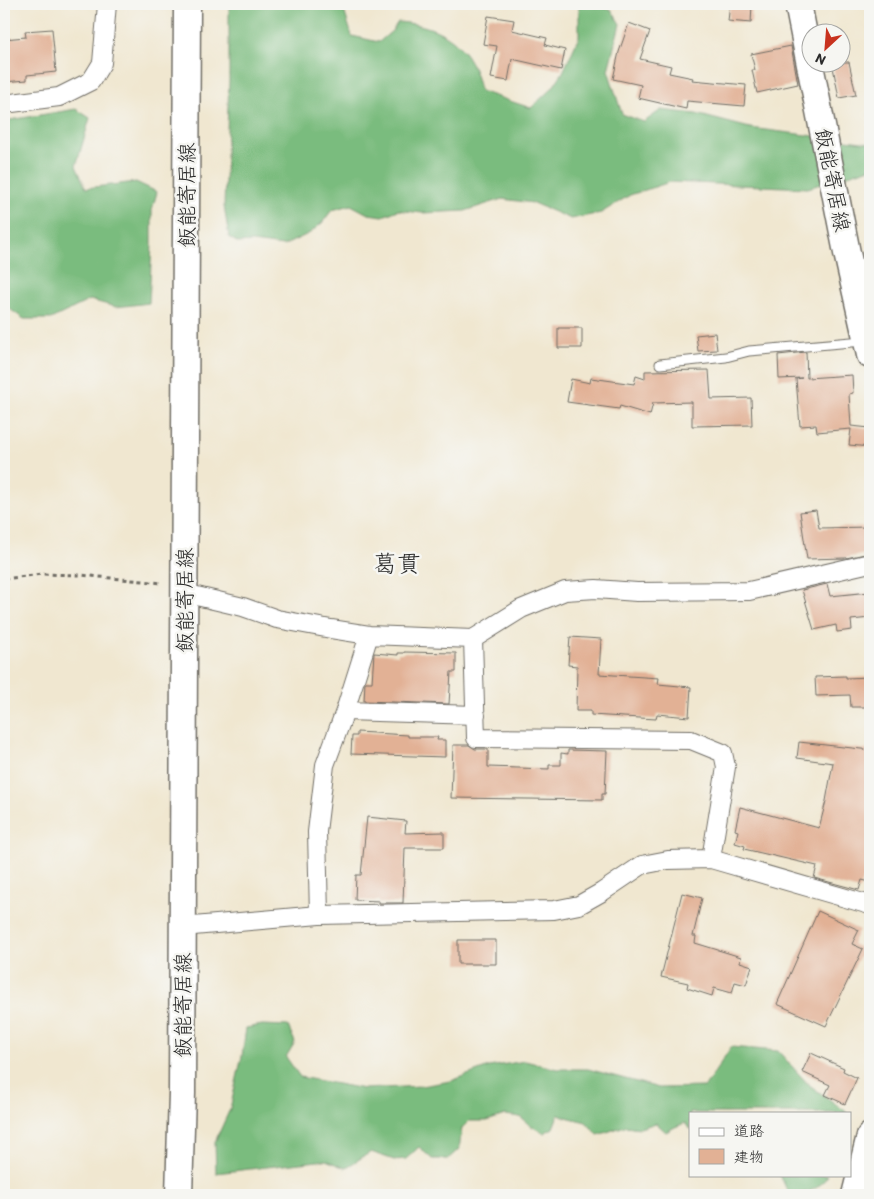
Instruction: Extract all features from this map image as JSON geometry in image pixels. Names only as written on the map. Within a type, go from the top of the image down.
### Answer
[{"type":"main road","name":"飯能寄居線","points":[[179,1195],[182,1093],[187,4]]},
{"type":"main road","name":"飯能寄居線","points":[[798,4],[868,348]]},
{"type":"main road","points":[[855,1195],[870,1136]]},
{"type":"street","points":[[4,104],[59,97],[91,81],[102,63],[107,4]]},
{"type":"street","points":[[184,589],[277,619],[369,635],[473,639],[521,609],[565,591],[596,589],[637,592],[749,591],[870,563]]},
{"type":"street","points":[[319,915],[317,832],[325,765],[346,711],[369,635]]},
{"type":"street","points":[[473,639],[476,738],[691,740],[723,753],[726,767],[711,859]]},
{"type":"street","points":[[346,711],[476,715]]},
{"type":"street","points":[[182,927],[319,915],[554,910],[578,905],[602,892],[642,865],[668,860],[711,859],[870,905]]},
{"type":"lane","points":[[660,364],[726,357],[749,351],[868,348]]},
{"type":"path","points":[[4,579],[41,574],[80,575],[184,589]]},
{"type":"green space","points":[[229,4],[342,4],[352,36],[379,42],[392,31],[398,22],[429,28],[453,40],[462,50],[470,61],[480,91],[531,108],[553,87],[563,72],[579,37],[579,4],[611,9],[620,24],[608,70],[622,114],[644,122],[661,110],[696,114],[750,128],[870,143],[870,168],[808,188],[670,182],[630,195],[601,213],[571,219],[533,203],[502,199],[465,211],[422,213],[398,210],[383,216],[368,214],[351,205],[332,210],[322,223],[310,233],[283,246],[252,242],[238,243],[229,237],[224,206],[229,81]]},
{"type":"green space","points":[[76,109],[90,118],[76,166],[86,188],[136,182],[157,192],[152,210],[149,303],[116,307],[90,300],[51,319],[24,319],[4,305],[4,121]]},
{"type":"green space","points":[[262,1025],[288,1026],[295,1042],[286,1057],[300,1077],[364,1089],[421,1086],[451,1081],[489,1067],[525,1061],[558,1069],[588,1069],[659,1088],[705,1087],[731,1047],[778,1051],[808,1084],[847,1112],[689,1112],[689,1129],[685,1123],[666,1132],[656,1123],[640,1128],[625,1126],[598,1135],[586,1122],[558,1115],[553,1128],[544,1133],[520,1117],[505,1115],[487,1121],[469,1121],[462,1128],[459,1149],[448,1159],[432,1159],[419,1147],[406,1159],[394,1160],[371,1152],[345,1168],[326,1160],[216,1173],[215,1142],[230,1109],[242,1056],[246,1028]]},
{"type":"green space","points":[[780,1176],[827,1176],[816,1188],[801,1193],[789,1194]]},
{"type":"building","points":[[730,4],[752,4],[751,23],[728,21]]},
{"type":"building","points":[[488,16],[514,20],[512,30],[547,38],[545,45],[565,50],[561,70],[512,59],[508,81],[491,78],[497,46],[483,44]]},
{"type":"building","points":[[629,23],[650,31],[640,59],[671,66],[669,73],[693,78],[692,80],[746,85],[744,106],[687,101],[686,109],[638,98],[641,85],[613,79],[619,52]]},
{"type":"building","points":[[52,29],[56,72],[27,75],[27,80],[4,82],[4,39],[26,37],[25,31]]},
{"type":"building","points":[[791,46],[798,84],[757,93],[752,70],[755,70],[751,54]]},
{"type":"building","points":[[834,72],[851,72],[856,95],[839,98]]},
{"type":"building","points":[[558,328],[582,328],[582,348],[558,348]]},
{"type":"building","points":[[715,333],[717,350],[698,351],[696,335]]},
{"type":"building","points":[[806,352],[807,378],[852,375],[853,393],[849,394],[851,426],[870,428],[870,447],[849,445],[851,429],[817,432],[816,425],[800,426],[796,379],[802,378],[779,379],[778,355]]},
{"type":"building","points":[[709,370],[711,399],[751,398],[752,425],[692,426],[692,402],[653,403],[650,415],[620,406],[619,409],[567,402],[571,379],[590,383],[591,378],[634,384],[636,376],[645,379],[645,371]]},
{"type":"building","points":[[816,510],[819,528],[870,527],[870,553],[846,558],[807,559],[800,512]]},
{"type":"building","points":[[827,584],[830,596],[870,592],[870,618],[851,620],[852,630],[837,632],[836,625],[814,630],[802,590]]},
{"type":"building","points":[[570,637],[601,639],[599,674],[659,678],[658,684],[691,687],[689,717],[657,714],[656,719],[591,715],[591,711],[576,711],[577,666],[568,665]]},
{"type":"building","points":[[374,653],[398,655],[398,653],[456,653],[456,672],[451,672],[449,704],[364,701],[365,682],[372,682]]},
{"type":"building","points":[[846,676],[846,678],[870,677],[870,707],[851,707],[850,695],[816,696],[815,677]]},
{"type":"building","points":[[357,732],[408,735],[408,737],[438,737],[437,740],[445,740],[445,757],[351,754],[352,736],[357,736]]},
{"type":"building","points":[[799,742],[870,750],[870,882],[862,880],[859,890],[814,878],[817,866],[744,849],[745,846],[735,843],[738,831],[735,830],[740,807],[819,828],[833,763],[797,758]]},
{"type":"building","points":[[453,745],[469,745],[475,749],[488,749],[488,767],[549,769],[549,765],[561,765],[561,753],[568,754],[568,750],[607,751],[605,794],[602,794],[602,800],[451,798]]},
{"type":"building","points":[[367,817],[406,821],[405,833],[444,832],[444,848],[405,848],[403,903],[355,900],[356,875],[361,875]]},
{"type":"building","points":[[682,893],[702,898],[693,936],[696,936],[695,943],[741,957],[740,962],[752,966],[746,985],[735,982],[732,993],[714,988],[712,996],[687,988],[688,983],[661,977]]},
{"type":"building","points":[[818,911],[859,930],[852,944],[863,949],[826,1026],[777,1004]]},
{"type":"building","points":[[458,940],[496,940],[496,964],[458,964]]},
{"type":"building","points":[[811,1053],[844,1068],[843,1071],[857,1078],[845,1104],[825,1095],[830,1085],[802,1072]]},
{"type":"district","name":"葛貫","points":[[397,563]]}]
